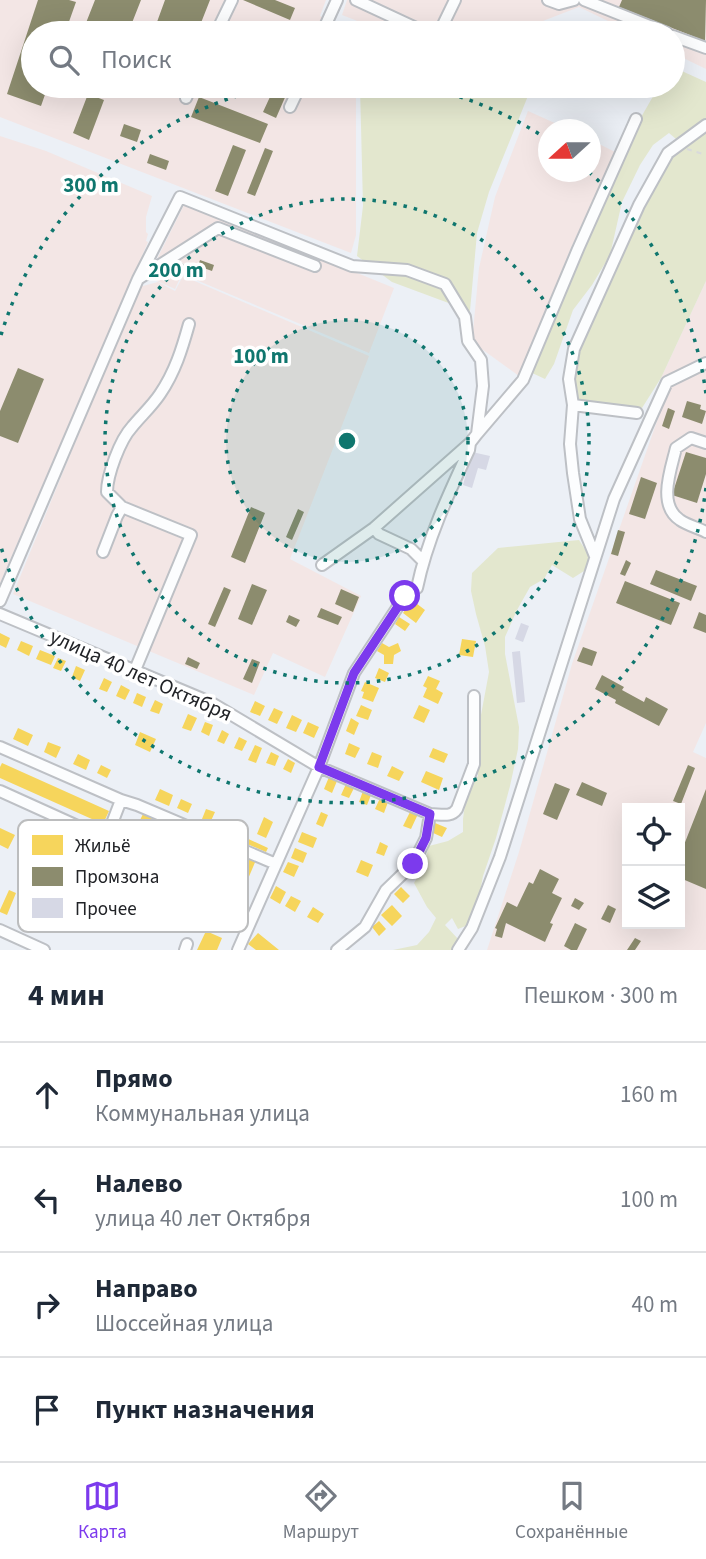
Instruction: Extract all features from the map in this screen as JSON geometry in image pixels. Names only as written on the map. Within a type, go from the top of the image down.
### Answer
[{"type":"street","points":[[222,21],[232,0]]},
{"type":"street","points":[[327,21],[337,0]]},
{"type":"street","points":[[356,0],[401,21]]},
{"type":"street","points":[[445,21],[455,0]]},
{"type":"street","points":[[548,0],[559,4],[574,0]]},
{"type":"street","points":[[584,0],[637,21]]},
{"type":"street","points":[[685,40],[706,48]]},
{"type":"street","points":[[290,107],[294,98]]},
{"type":"street","points":[[322,565],[374,528],[474,439],[523,380],[636,119]]},
{"type":"street","points":[[595,556],[580,519],[570,444],[573,405],[569,379],[574,349],[639,205],[668,153],[706,125]]},
{"type":"street","points":[[0,601],[138,279],[180,197],[352,266],[407,270],[445,284],[465,317],[468,341],[481,360],[483,386],[474,439],[422,560],[416,588],[405,596],[354,673],[319,767],[248,927]]},
{"type":"street","points":[[138,279],[218,228],[315,266]]},
{"type":"street","points":[[135,670],[191,536],[122,507],[107,492],[107,481],[130,429],[162,392],[180,357],[188,324]]},
{"type":"street","points":[[458,950],[472,928],[500,857],[614,499],[667,382],[706,363]]},
{"type":"street","points":[[573,405],[637,413]]},
{"type":"street","points":[[706,443],[691,438],[676,447],[666,485],[670,510],[679,520],[706,531]]},
{"type":"street","points":[[103,552],[122,507]]},
{"type":"street","points":[[374,528],[379,534],[411,550],[422,560]]},
{"type":"street","name":"улица 40 лет Октября","points":[[0,614],[210,702],[319,767],[430,814]]},
{"type":"street","points":[[337,950],[365,927],[386,890],[413,864],[426,838],[430,814],[454,813],[474,764],[474,696]]},
{"type":"street","points":[[1,750],[173,820]]},
{"type":"street","points":[[0,791],[64,820]]},
{"type":"street","points":[[113,820],[121,800]]},
{"type":"street","points":[[248,852],[276,864]]},
{"type":"street","points":[[0,930],[44,950]]},
{"type":"street","points":[[238,950],[246,932]]},
{"type":"path","points":[[681,144],[688,150],[706,155]]},
{"type":"shaded area","points":[[0,0],[326,0],[320,16],[330,21],[21,21],[21,98],[356,98],[356,235],[351,253],[0,117]]},
{"type":"shaded area","points":[[347,0],[706,0],[706,69],[685,59],[685,21],[608,21],[579,7],[543,21],[357,21],[342,15]]},
{"type":"shaded area","points":[[528,111],[546,119],[538,119],[538,182],[601,182],[601,145],[615,152],[571,248],[519,376],[472,342],[479,268],[495,197]]},
{"type":"shaded area","points":[[0,136],[46,151],[152,196],[146,217],[148,242],[0,583]]},
{"type":"shaded area","points":[[188,204],[394,288],[369,353],[182,274],[175,289],[157,281],[148,267],[151,260],[157,259],[184,205]]},
{"type":"shaded area","points":[[183,276],[369,356],[290,559],[361,596],[325,677],[273,653],[254,695],[13,594],[139,287],[158,282],[175,291]]},
{"type":"shaded area","points":[[706,281],[706,723],[693,752],[706,758],[706,950],[487,950],[519,852],[572,664],[670,384],[661,378]]},
{"type":"green space","points":[[685,72],[706,82],[706,120],[676,139],[669,133],[653,145],[640,165],[622,202],[610,255],[573,310],[554,364],[545,379],[530,372],[551,329],[640,119],[652,98],[685,98]]},
{"type":"green space","points":[[360,98],[527,98],[489,192],[477,233],[470,311],[392,282],[357,256],[363,206]]},
{"type":"green space","points":[[706,130],[706,281],[661,378],[642,408],[580,401],[574,377],[577,351],[593,322],[643,206],[673,153]]},
{"type":"green space","points":[[579,540],[590,557],[584,571],[573,578],[552,565],[544,579],[530,587],[505,637],[505,654],[519,727],[518,749],[478,902],[468,925],[458,929],[452,918],[445,925],[459,940],[453,950],[393,950],[417,945],[429,932],[436,918],[414,883],[423,867],[429,846],[448,841],[463,832],[467,790],[478,776],[478,731],[489,672],[471,591],[472,573],[498,548]]},
{"type":"building: Жильё","points":[[412,600],[425,610],[416,623],[403,613]]},
{"type":"building: Жильё","points":[[399,617],[410,624],[405,631],[395,624]]},
{"type":"building: Жильё","points":[[0,633],[10,638],[6,648],[0,645]]},
{"type":"building: Жильё","points":[[462,639],[476,641],[473,657],[459,655]]},
{"type":"building: Жильё","points":[[21,641],[33,646],[29,656],[17,650]]},
{"type":"building: Жильё","points":[[382,643],[389,647],[398,643],[401,651],[394,655],[393,664],[384,664],[384,655],[377,651]]},
{"type":"building: Жильё","points":[[40,650],[55,656],[51,665],[36,659]]},
{"type":"building: Жильё","points":[[58,658],[66,661],[61,671],[53,668]]},
{"type":"building: Жильё","points":[[76,666],[85,670],[80,681],[72,677]]},
{"type":"building: Жильё","points":[[379,668],[389,673],[385,682],[375,678]]},
{"type":"building: Жильё","points":[[428,676],[440,681],[436,689],[443,693],[438,704],[423,697],[427,688],[423,686]]},
{"type":"building: Жильё","points":[[104,678],[112,682],[107,692],[99,689]]},
{"type":"building: Жильё","points":[[365,682],[379,688],[373,702],[362,698],[364,692],[361,691]]},
{"type":"building: Жильё","points":[[121,685],[130,690],[125,700],[116,696]]},
{"type":"building: Жильё","points":[[137,693],[146,697],[142,707],[133,703]]},
{"type":"building: Жильё","points":[[155,700],[163,704],[159,714],[150,711]]},
{"type":"building: Жильё","points":[[255,701],[265,706],[260,716],[250,712]]},
{"type":"building: Жильё","points":[[361,705],[372,710],[368,720],[356,716]]},
{"type":"building: Жильё","points":[[419,705],[430,710],[424,723],[413,718]]},
{"type":"building: Жильё","points":[[274,708],[283,712],[277,724],[268,720]]},
{"type":"building: Жильё","points":[[188,714],[197,718],[191,731],[182,728]]},
{"type":"building: Жильё","points":[[292,715],[302,720],[296,732],[286,728]]},
{"type":"building: Жильё","points":[[351,718],[359,723],[354,735],[346,731]]},
{"type":"building: Жильё","points":[[205,722],[213,725],[209,736],[201,732]]},
{"type":"building: Жильё","points":[[308,722],[319,727],[314,738],[303,733]]},
{"type":"building: Жильё","points":[[18,728],[33,735],[28,746],[13,739]]},
{"type":"building: Жильё","points":[[222,730],[229,734],[224,744],[217,741]]},
{"type":"building: Жильё","points":[[140,732],[156,739],[150,752],[135,745]]},
{"type":"building: Жильё","points":[[239,737],[247,741],[242,751],[234,748]]},
{"type":"building: Жильё","points":[[48,742],[61,747],[56,758],[44,752]]},
{"type":"building: Жильё","points":[[349,743],[360,748],[355,758],[345,754]]},
{"type":"building: Жильё","points":[[255,745],[262,748],[256,763],[248,760]]},
{"type":"building: Жильё","points":[[433,748],[448,754],[444,763],[429,757]]},
{"type":"building: Жильё","points":[[271,752],[279,756],[275,766],[266,763]]},
{"type":"building: Жильё","points":[[372,752],[382,756],[378,768],[367,764]]},
{"type":"building: Жильё","points":[[78,754],[90,760],[86,770],[73,764]]},
{"type":"building: Жильё","points":[[288,759],[295,763],[291,773],[283,769]]},
{"type":"building: Жильё","points":[[2,763],[109,811],[105,820],[94,820],[0,778]]},
{"type":"building: Жильё","points":[[101,765],[111,770],[107,778],[97,773]]},
{"type":"building: Жильё","points":[[392,766],[404,772],[399,781],[387,776]]},
{"type":"building: Жильё","points":[[426,771],[443,778],[439,790],[421,782]]},
{"type":"building: Жильё","points":[[329,777],[337,781],[332,793],[324,789]]},
{"type":"building: Жильё","points":[[346,784],[354,788],[349,798],[341,795]]},
{"type":"building: Жильё","points":[[160,789],[173,795],[169,806],[155,800]]},
{"type":"building: Жильё","points":[[363,791],[371,795],[367,805],[359,802]]},
{"type":"building: Жильё","points":[[380,798],[388,802],[384,813],[375,809]]},
{"type":"building: Жильё","points":[[181,799],[192,804],[188,813],[177,808]]},
{"type":"building: Жильё","points":[[206,809],[215,812],[211,820],[202,819]]},
{"type":"building: Жильё","points":[[411,810],[418,814],[411,829],[403,826]]},
{"type":"building: Жильё","points":[[321,812],[328,815],[323,827],[316,824]]},
{"type":"building: Жильё","points":[[143,814],[152,818],[151,820],[140,820]]},
{"type":"building: Жильё","points":[[264,817],[273,822],[266,838],[257,834]]},
{"type":"building: Жильё","points":[[435,823],[447,828],[442,837],[431,832]]},
{"type":"building: Жильё","points":[[0,828],[15,835],[8,849],[0,845]]},
{"type":"building: Жильё","points":[[302,832],[317,838],[313,848],[298,842]]},
{"type":"building: Жильё","points":[[248,839],[268,848],[266,852],[248,844]]},
{"type":"building: Жильё","points":[[380,842],[388,846],[384,856],[376,853]]},
{"type":"building: Жильё","points":[[295,848],[307,853],[303,863],[291,858]]},
{"type":"building: Жильё","points":[[248,856],[256,860],[248,879]]},
{"type":"building: Жильё","points":[[361,860],[373,865],[368,877],[356,872]]},
{"type":"building: Жильё","points":[[288,862],[299,866],[294,877],[283,872]]},
{"type":"building: Жильё","points":[[276,886],[286,892],[280,904],[270,898]]},
{"type":"building: Жильё","points":[[401,887],[410,896],[403,903],[394,894]]},
{"type":"building: Жильё","points":[[9,890],[16,893],[7,915],[0,910]]},
{"type":"building: Жильё","points":[[291,896],[301,901],[295,912],[285,906]]},
{"type":"building: Жильё","points":[[392,905],[402,916],[392,926],[381,915]]},
{"type":"building: Жильё","points":[[313,907],[324,914],[318,923],[307,917]]},
{"type":"building: Жильё","points":[[379,921],[386,929],[379,936],[372,927]]},
{"type":"building: Жильё","points":[[206,932],[222,938],[217,950],[197,950]]},
{"type":"building: Жильё","points":[[258,933],[279,950],[256,950],[248,944]]},
{"type":"building: Промзона","points":[[38,0],[76,2],[69,21],[31,21]]},
{"type":"building: Промзона","points":[[95,0],[141,0],[133,21],[87,21]]},
{"type":"building: Промзона","points":[[165,0],[210,0],[202,21],[157,21]]},
{"type":"building: Промзона","points":[[243,0],[275,0],[295,8],[290,20]]},
{"type":"building: Промзона","points":[[622,0],[706,0],[705,41],[685,33],[685,21],[654,21],[619,7]]},
{"type":"building: Промзона","points":[[21,52],[21,98],[44,98],[41,106],[7,94]]},
{"type":"building: Промзона","points":[[86,98],[104,100],[89,140],[73,133]]},
{"type":"building: Промзона","points":[[199,98],[202,98],[268,124],[260,143],[191,117]]},
{"type":"building: Промзона","points":[[269,98],[285,98],[276,118],[263,112]]},
{"type":"building: Промзона","points":[[124,124],[141,130],[137,142],[120,136]]},
{"type":"building: Промзона","points":[[233,145],[246,150],[228,196],[215,191]]},
{"type":"building: Промзона","points":[[265,148],[273,151],[255,196],[247,193]]},
{"type":"building: Промзона","points":[[150,154],[169,161],[166,170],[147,163]]},
{"type":"building: Промзона","points":[[200,260],[214,265],[212,271],[198,266]]},
{"type":"building: Промзона","points":[[18,368],[44,379],[18,443],[0,436],[0,411]]},
{"type":"building: Промзона","points":[[687,401],[701,405],[700,409],[706,411],[702,424],[682,417]]},
{"type":"building: Промзона","points":[[668,408],[675,411],[669,429],[662,426]]},
{"type":"building: Промзона","points":[[686,452],[706,458],[706,474],[697,503],[672,495]]},
{"type":"building: Промзона","points":[[641,477],[657,483],[645,519],[629,514]]},
{"type":"building: Промзона","points":[[251,507],[265,513],[245,563],[231,557]]},
{"type":"building: Промзона","points":[[298,509],[304,512],[292,540],[286,537]]},
{"type":"building: Промзона","points":[[618,530],[625,532],[618,556],[611,554]]},
{"type":"building: Промзона","points":[[626,560],[631,563],[625,576],[620,574]]},
{"type":"building: Промзона","points":[[656,570],[697,586],[691,601],[650,584]]},
{"type":"building: Промзона","points":[[625,581],[680,603],[671,625],[616,603]]},
{"type":"building: Промзона","points":[[252,584],[267,590],[252,625],[238,619]]},
{"type":"building: Промзона","points":[[224,587],[231,590],[215,627],[208,624]]},
{"type":"building: Промзона","points":[[341,589],[359,597],[353,612],[335,604]]},
{"type":"building: Промзона","points":[[321,608],[342,617],[338,625],[317,617]]},
{"type":"building: Промзона","points":[[699,612],[706,615],[706,633],[693,628]]},
{"type":"building: Промзона","points":[[289,615],[300,620],[296,627],[286,622]]},
{"type":"building: Промзона","points":[[583,647],[597,652],[592,666],[577,661]]},
{"type":"building: Промзона","points":[[188,657],[200,663],[197,669],[185,664]]},
{"type":"building: Промзона","points":[[252,659],[260,662],[252,683],[243,679]]},
{"type":"building: Промзона","points":[[602,675],[644,702],[646,697],[668,709],[659,726],[615,703],[616,700],[595,689]]},
{"type":"building: Промзона","points":[[688,765],[695,768],[681,803],[673,801]]},
{"type":"building: Промзона","points":[[582,782],[607,793],[602,806],[576,795]]},
{"type":"building: Промзона","points":[[555,783],[570,789],[557,820],[543,814]]},
{"type":"building: Промзона","points":[[706,789],[706,889],[685,880],[685,842]]},
{"type":"building: Промзона","points":[[540,869],[559,879],[552,893],[562,898],[550,923],[553,924],[545,942],[506,923],[502,938],[495,936],[495,928],[507,902],[517,907],[529,882],[533,884]]},
{"type":"building: Промзона","points":[[575,898],[584,903],[579,910],[571,906]]},
{"type":"building: Промзона","points":[[608,905],[616,909],[610,923],[601,919]]},
{"type":"building: Промзона","points":[[575,923],[587,929],[577,950],[571,950],[564,946]]},
{"type":"building: Промзона","points":[[635,938],[641,941],[635,950],[627,950]]},
{"type":"building: Прочее","points":[[472,452],[490,456],[486,470],[478,468],[472,488],[463,485]]},
{"type":"building: Прочее","points":[[521,623],[529,626],[523,642],[515,639]]},
{"type":"building: Прочее","points":[[520,651],[525,702],[517,703],[512,652]]},
{"type":"route","points":[[405,596],[354,673],[319,767],[430,814],[426,838],[413,864]]}]
